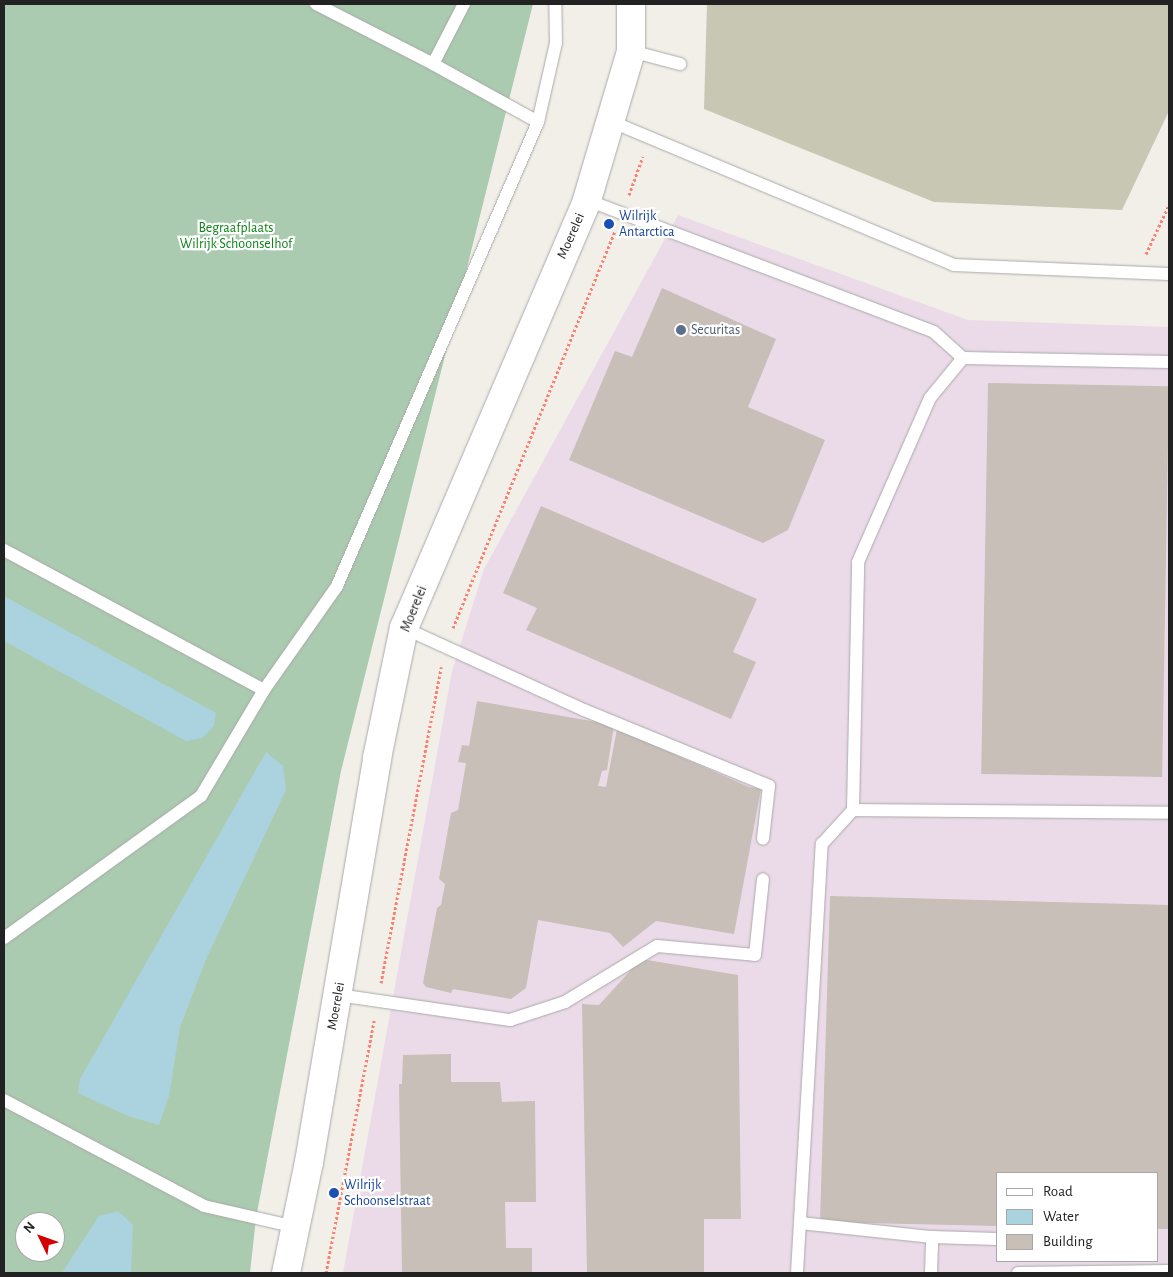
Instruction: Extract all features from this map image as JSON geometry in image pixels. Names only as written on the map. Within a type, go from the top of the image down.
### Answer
[{"type":"street","name":"Moerelei","points":[[286,1273],[338,996],[377,758],[404,628],[587,200],[631,51],[631,4]]},
{"type":"lane","points":[[316,4],[433,64],[538,122]]},
{"type":"lane","points":[[433,64],[464,4]]},
{"type":"lane","points":[[4,938],[201,796],[264,690],[337,586],[538,122],[556,43],[555,4]]},
{"type":"lane","points":[[631,51],[680,64]]},
{"type":"lane","points":[[610,121],[954,265],[1169,274]]},
{"type":"lane","points":[[587,200],[934,332],[963,358],[1169,362]]},
{"type":"lane","points":[[797,1273],[822,844],[853,810],[858,562],[930,398],[963,358]]},
{"type":"lane","points":[[4,550],[264,690]]},
{"type":"lane","points":[[404,628],[584,710],[769,786],[763,839]]},
{"type":"lane","points":[[853,810],[1169,813]]},
{"type":"lane","points":[[338,996],[510,1020],[565,1002],[657,946],[756,956],[763,879]]},
{"type":"lane","points":[[4,1100],[204,1206],[296,1227]]},
{"type":"lane","points":[[800,1222],[932,1237],[996,1239]]},
{"type":"lane","points":[[932,1237],[932,1273]]},
{"type":"lane","points":[[1018,1273],[1169,1272]]},
{"type":"path","points":[[326,1273],[445,647],[622,213],[644,152],[643,135]]},
{"type":"path","points":[[1137,272],[1169,205]]},
{"type":"shaded area","points":[[707,4],[1169,4],[1169,111],[1122,210],[934,202],[704,109]]},
{"type":"shaded area","points":[[678,215],[968,320],[1169,327],[1169,1273],[343,1273],[452,671],[484,569]]},
{"type":"green space","name":"Begraafplaats Wilrijk Schoonselhof","points":[[4,4],[533,4],[341,771],[256,1218],[250,1273],[4,1273]]},
{"type":"water","points":[[4,596],[216,713],[214,726],[202,738],[186,741],[4,641]]},
{"type":"water","points":[[266,752],[283,766],[286,790],[207,957],[180,1027],[169,1096],[159,1125],[128,1116],[78,1093],[80,1079]]},
{"type":"water","points":[[118,1211],[133,1225],[131,1273],[62,1273],[99,1216]]},
{"type":"building","points":[[662,288],[776,339],[748,407],[825,440],[788,530],[763,543],[569,460],[615,351],[632,357]]},
{"type":"building","points":[[988,383],[1169,386],[1162,777],[981,774]]},
{"type":"building","points":[[541,506],[757,599],[733,652],[756,662],[731,719],[526,630],[537,608],[503,593]]},
{"type":"building","points":[[477,701],[614,725],[607,770],[602,771],[598,786],[606,787],[617,729],[749,787],[761,789],[734,934],[656,921],[623,947],[610,933],[538,920],[526,988],[511,999],[453,989],[451,993],[426,987],[423,983],[437,908],[441,905],[445,884],[439,879],[451,813],[458,810],[466,763],[458,762],[462,745],[469,746]]},
{"type":"building","points":[[830,896],[1169,905],[1169,1229],[1158,1229],[1158,1172],[996,1172],[996,1226],[820,1222]]},
{"type":"building","points":[[641,959],[738,975],[741,1219],[704,1219],[704,1273],[587,1273],[582,1004],[599,1005]]},
{"type":"building","points":[[451,1054],[451,1082],[500,1082],[502,1102],[535,1101],[536,1202],[505,1202],[506,1248],[532,1248],[532,1273],[402,1273],[399,1084],[402,1084],[403,1055]]},
{"type":"place","name":"Wilrijk Antarctica","points":[[609,224]]},
{"type":"place","name":"Securitas","points":[[681,330]]},
{"type":"place","name":"Wilrijk Schoonselstraat","points":[[334,1193]]}]
